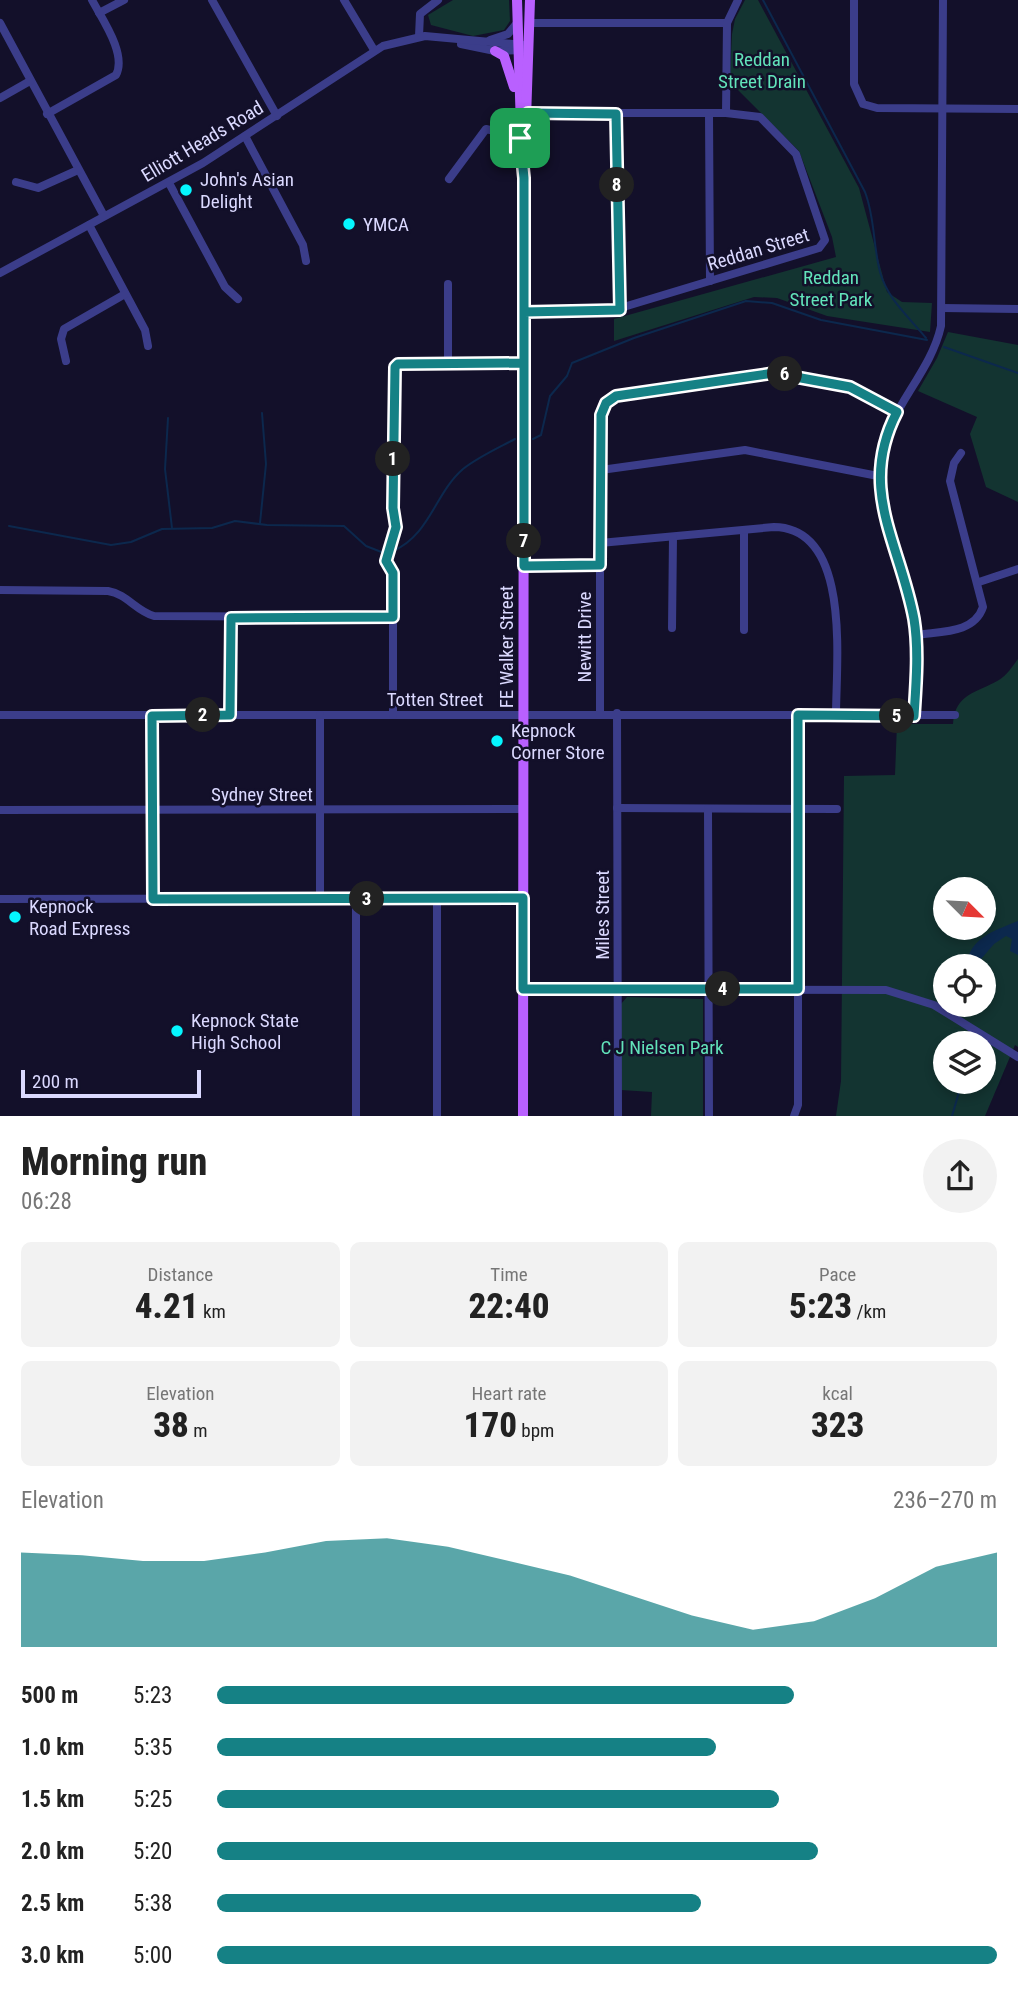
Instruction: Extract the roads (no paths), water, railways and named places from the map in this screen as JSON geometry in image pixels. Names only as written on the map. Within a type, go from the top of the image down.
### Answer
[{"type":"main road","name":"FE Walker Street","points":[[517,0],[519,122],[524,138]]},
{"type":"main road","name":"FE Walker Street","points":[[523,1116],[524,138],[528,113],[530,0]]},
{"type":"main road","points":[[495,51],[504,56],[510,72],[519,122]]},
{"type":"street","points":[[47,114],[116,75],[120,67],[119,56],[92,0]]},
{"type":"street","points":[[99,13],[124,0]]},
{"type":"street","points":[[212,0],[276,116]]},
{"type":"street","points":[[344,0],[374,50]]},
{"type":"street","points":[[419,36],[420,14],[438,0]]},
{"type":"street","points":[[528,113],[726,113],[727,23],[738,0]]},
{"type":"street","points":[[854,0],[853,78],[857,96],[867,106],[1018,109]]},
{"type":"street","points":[[914,716],[916,635],[913,614],[881,502],[878,476],[883,442],[897,412],[930,356],[940,331],[943,0]]},
{"type":"street","points":[[0,23],[104,216]]},
{"type":"street","points":[[476,42],[508,34],[517,23]]},
{"type":"street","points":[[530,23],[727,23]]},
{"type":"street","name":"Elliott Heads Road","points":[[0,273],[169,183],[374,50],[399,40],[419,36],[530,47]]},
{"type":"street","name":"Elliott Heads Road","points":[[447,39],[473,48],[495,51],[517,47]]},
{"type":"street","points":[[0,98],[30,81]]},
{"type":"street","name":"Reddan Street","points":[[524,312],[620,310],[819,248],[825,240],[794,150],[760,117],[726,113]]},
{"type":"street","points":[[616,114],[620,310]]},
{"type":"street","points":[[709,114],[710,281]]},
{"type":"street","points":[[449,178],[486,129],[524,138]]},
{"type":"street","points":[[245,136],[303,246],[306,261]]},
{"type":"street","points":[[16,182],[38,188],[78,170]]},
{"type":"street","points":[[169,183],[225,288],[238,299]]},
{"type":"street","points":[[89,225],[145,330],[148,346]]},
{"type":"street","points":[[448,284],[448,364]]},
{"type":"street","points":[[66,361],[61,339],[64,329],[125,294]]},
{"type":"street","points":[[942,308],[1018,309]]},
{"type":"street","points":[[393,715],[393,573],[386,561],[396,517],[393,508],[395,367],[524,363]]},
{"type":"street","name":"Newitt Drive","points":[[600,713],[601,415],[606,403],[622,394],[774,373],[850,387],[897,412]]},
{"type":"street","points":[[601,470],[745,450],[878,476]]},
{"type":"street","points":[[916,635],[972,624],[983,607],[950,481],[954,463],[961,453]]},
{"type":"street","points":[[600,543],[775,527],[795,530],[811,540],[820,552],[835,607],[836,715]]},
{"type":"street","points":[[744,530],[744,630]]},
{"type":"street","points":[[672,628],[673,537]]},
{"type":"street","points":[[524,566],[600,565]]},
{"type":"street","points":[[978,582],[1018,569]]},
{"type":"street","points":[[0,590],[108,591],[118,593],[139,610],[154,616],[393,617]]},
{"type":"street","points":[[230,715],[231,618]]},
{"type":"street","name":"Miles Street","points":[[617,713],[618,1116]]},
{"type":"street","name":"Totten Street","points":[[0,715],[955,715]]},
{"type":"street","points":[[320,715],[320,899]]},
{"type":"street","points":[[794,1116],[798,1105],[798,715]]},
{"type":"street","points":[[152,716],[153,899]]},
{"type":"street","points":[[617,808],[837,809]]},
{"type":"street","name":"Sydney Street","points":[[0,810],[524,809]]},
{"type":"street","points":[[708,809],[709,1116]]},
{"type":"street","points":[[437,898],[437,1116]]},
{"type":"street","points":[[0,899],[523,898]]},
{"type":"street","points":[[356,899],[356,1116]]},
{"type":"street","points":[[523,989],[869,988],[913,996],[1018,1057]]},
{"type":"water","points":[[1018,921],[1018,955],[1010,951],[1012,939],[1006,936],[985,954],[969,954],[980,940],[996,940],[996,930]]},
{"type":"waterway","points":[[763,0],[865,192],[871,212],[880,272],[888,291],[926,338]]},
{"type":"waterway","points":[[533,439],[541,435],[550,396],[567,376],[572,363],[634,338],[746,301],[772,303],[821,320],[927,340]]},
{"type":"waterway","points":[[944,347],[1018,373]]},
{"type":"waterway","points":[[260,523],[266,464],[262,413]]},
{"type":"waterway","points":[[168,418],[165,469],[172,528]]},
{"type":"waterway","points":[[393,551],[416,535],[445,490],[463,469],[515,439]]},
{"type":"waterway","points":[[9,526],[111,545],[131,542],[162,529],[212,528],[235,521],[267,525],[344,526],[366,546],[384,553]]},
{"type":"waterway","points":[[952,1116],[958,1094]]},
{"type":"place","name":"John's Asian Delight","points":[[186,190]]},
{"type":"place","name":"YMCA","points":[[349,224]]},
{"type":"place","name":"Kepnock Corner Store","points":[[497,741]]},
{"type":"place","name":"Kepnock Road Express","points":[[15,917]]},
{"type":"place","name":"Kepnock State High School","points":[[177,1031]]},
{"type":"park label","name":"Reddan Street Drain","points":[[762,70]]},
{"type":"park label","name":"Reddan Street Park","points":[[831,288]]},
{"type":"park label","name":"C J Nielsen Park","points":[[662,1047]]}]
